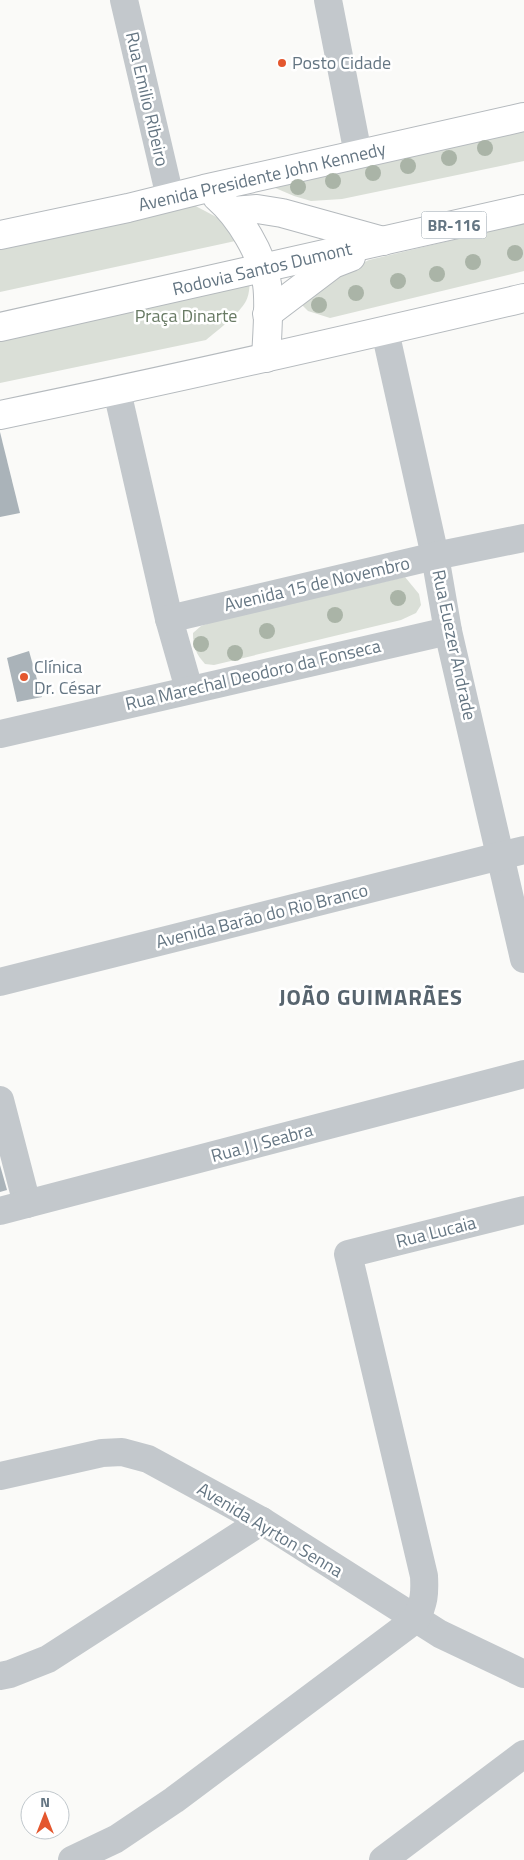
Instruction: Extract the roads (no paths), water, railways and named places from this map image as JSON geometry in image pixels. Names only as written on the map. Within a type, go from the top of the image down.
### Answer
[{"type":"main road","name":"Avenida Presidente John Kennedy","points":[[0,235],[524,117]]},
{"type":"main road","points":[[204,188],[218,197],[233,211],[248,234],[263,268],[267,285],[266,358]]},
{"type":"main road","name":"Rodovia Santos Dumont","points":[[0,327],[524,209]]},
{"type":"main road","points":[[233,211],[282,212],[384,242]]},
{"type":"main road","points":[[267,314],[333,264],[384,242]]},
{"type":"main road","points":[[0,415],[266,358],[524,298]]},
{"type":"street","name":"Rua Emilio Ribeiro","points":[[124,0],[170,197]]},
{"type":"street","points":[[328,0],[358,154]]},
{"type":"street","name":"Rua Euezer Andrade","points":[[385,331],[436,556],[448,630],[512,853],[524,959]]},
{"type":"street","points":[[117,391],[169,619],[189,689]]},
{"type":"street","name":"Avenida 15 de Novembro","points":[[169,619],[436,556],[524,538]]},
{"type":"street","name":"Rua Marechal Deodoro da Fonseca","points":[[0,734],[448,630]]},
{"type":"street","name":"Avenida Barão do Rio Branco","points":[[0,982],[512,853]]},
{"type":"street","name":"Rua J J Seabra","points":[[0,1211],[524,1074]]},
{"type":"street","points":[[0,1100],[27,1204]]},
{"type":"street","name":"Rua Lucaia","points":[[416,1619],[423,1605],[425,1593],[424,1576],[348,1254],[524,1210]]},
{"type":"street","name":"Avenida Ayrton Senna","points":[[0,1476],[102,1453],[122,1452],[148,1459],[262,1521],[440,1634],[524,1674]]},
{"type":"street","points":[[0,1676],[48,1659],[262,1521]]},
{"type":"street","points":[[72,1860],[116,1839],[174,1800],[416,1619]]},
{"type":"street","points":[[383,1860],[524,1754]]},
{"type":"place","name":"Posto Cidade","points":[[282,63]]},
{"type":"place","name":"Clínica Dr. César","points":[[24,677]]},
{"type":"district","name":"JOÃO GUIMARÃES","points":[[371,997]]},
{"type":"park label","name":"Praça Dinarte","points":[[186,316]]}]
